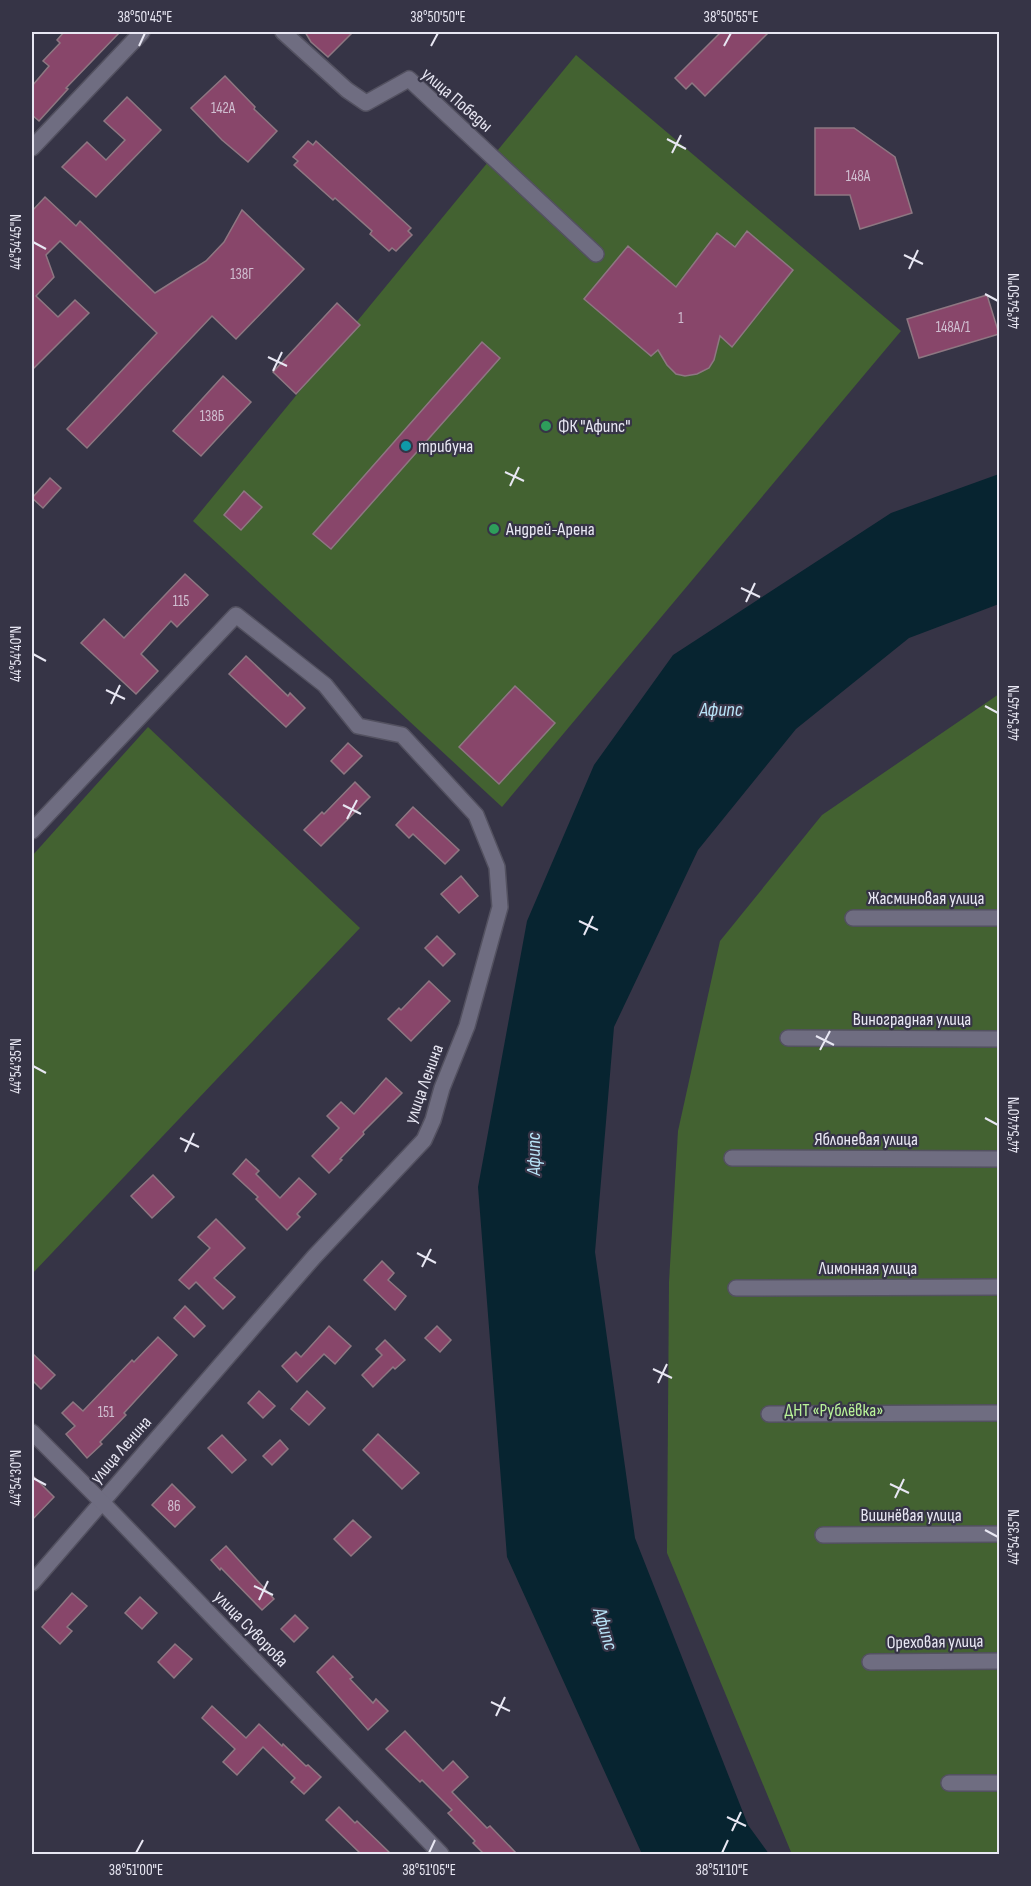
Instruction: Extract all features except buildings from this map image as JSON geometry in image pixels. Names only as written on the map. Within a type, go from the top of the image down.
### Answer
[{"type":"street","points":[[32,148],[141,32]]},
{"type":"street","name":"улица Победы","points":[[283,32],[347,90],[366,103],[410,79],[596,254]]},
{"type":"street","name":"улица Ленина","points":[[32,831],[236,615],[325,685],[358,726],[402,735],[476,815],[497,867],[500,907],[467,1026],[424,1140],[314,1257],[32,1583]]},
{"type":"street","name":"Жасминовая улица","points":[[853,918],[999,918]]},
{"type":"street","name":"Виноградная улица","points":[[788,1038],[999,1039]]},
{"type":"street","name":"Яблоневая улица","points":[[732,1158],[999,1159]]},
{"type":"street","name":"Лимонная улица","points":[[736,1288],[999,1287]]},
{"type":"street","points":[[770,1414],[999,1413]]},
{"type":"street","name":"улица Суворова","points":[[32,1432],[441,1854]]},
{"type":"street","name":"Вишнёвая улица","points":[[823,1535],[999,1534]]},
{"type":"street","name":"Ореховая улица","points":[[870,1662],[999,1661]]},
{"type":"street","points":[[949,1783],[999,1783]]},
{"type":"green space","name":"ФК \"Афипс\"","points":[[576,55],[901,331],[502,807],[193,521]]},
{"type":"green space","name":"ДНТ «Рублёвка»","points":[[999,694],[999,1854],[793,1854],[667,1553],[669,1282],[678,1131],[720,941],[822,815]]},
{"type":"green space","points":[[148,727],[360,928],[32,1274],[32,856]]},
{"type":"water","name":"Афипс","points":[[999,474],[999,604],[909,638],[796,729],[698,850],[614,1027],[595,1252],[635,1538],[748,1825],[769,1854],[642,1854],[507,1557],[478,1187],[527,921],[594,765],[673,655],[891,513]]},
{"type":"place","name":"ФК \"Афипс\"","points":[[546,426]]},
{"type":"place","name":"трибуна","points":[[406,446]]},
{"type":"place","name":"Андрей-Арена","points":[[494,529]]}]
